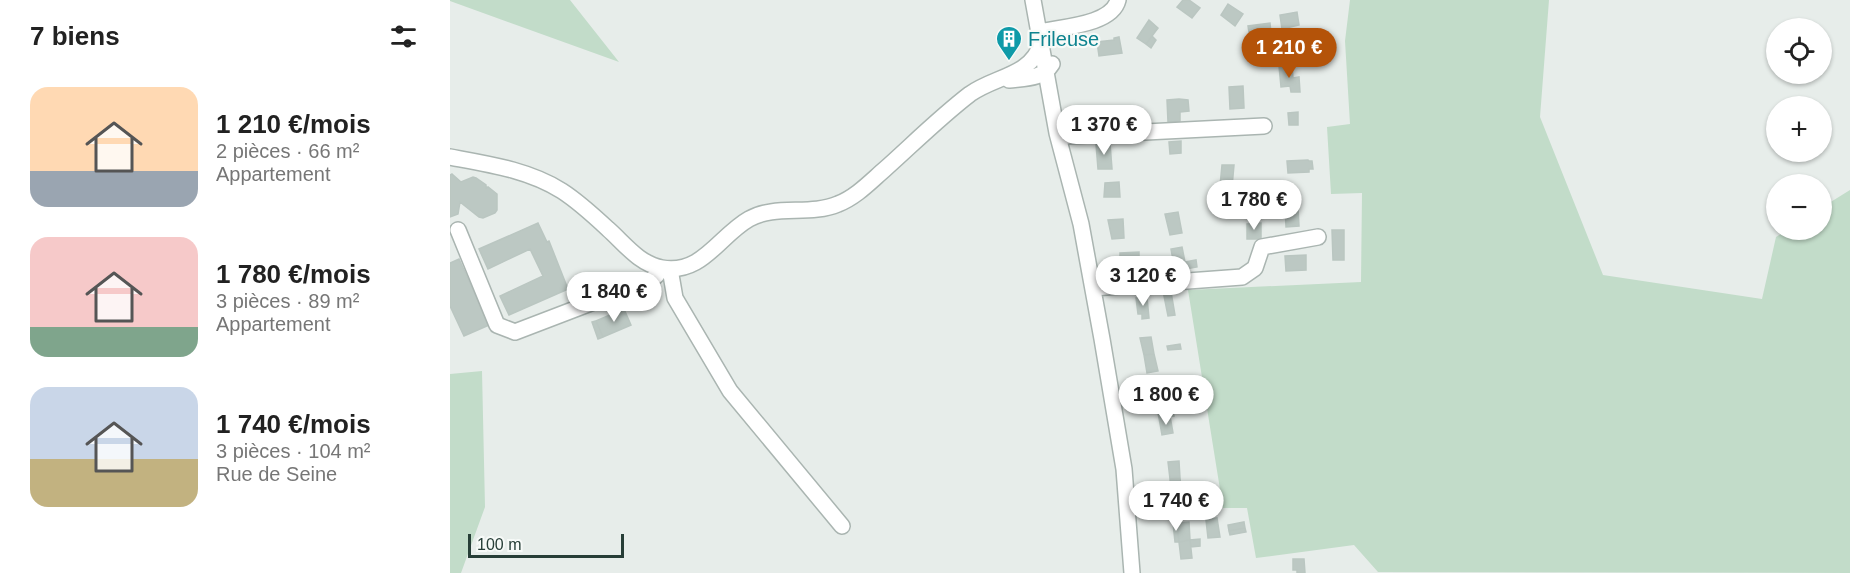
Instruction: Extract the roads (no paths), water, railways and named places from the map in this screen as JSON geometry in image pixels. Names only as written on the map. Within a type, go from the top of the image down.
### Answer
[{"type":"street","points":[[1033,0],[1067,136],[1124,469],[1132,573]]},
{"type":"street","points":[[1022,73],[1035,58],[1043,35],[1039,0]]},
{"type":"street","points":[[1043,35],[1104,18],[1116,8],[1118,0]]},
{"type":"street","points":[[450,157],[520,172],[550,184],[575,200],[646,263],[665,268],[683,268],[700,260],[751,218],[771,213],[824,209],[850,198],[979,88],[1022,73],[1036,65],[1050,68]]},
{"type":"street","points":[[1050,68],[1054,117],[1065,168],[1081,224]]},
{"type":"street","points":[[1022,73],[1040,87],[1054,117]]},
{"type":"street","points":[[1067,136],[1264,126]]},
{"type":"street","points":[[458,231],[497,325],[515,332],[651,280],[665,268]]},
{"type":"street","points":[[1093,288],[1242,277],[1254,268],[1262,247],[1317,237]]},
{"type":"street","points":[[665,268],[675,298],[730,391],[842,526]]},
{"type":"place","name":"Frileuse","points":[[1009,62]]}]
